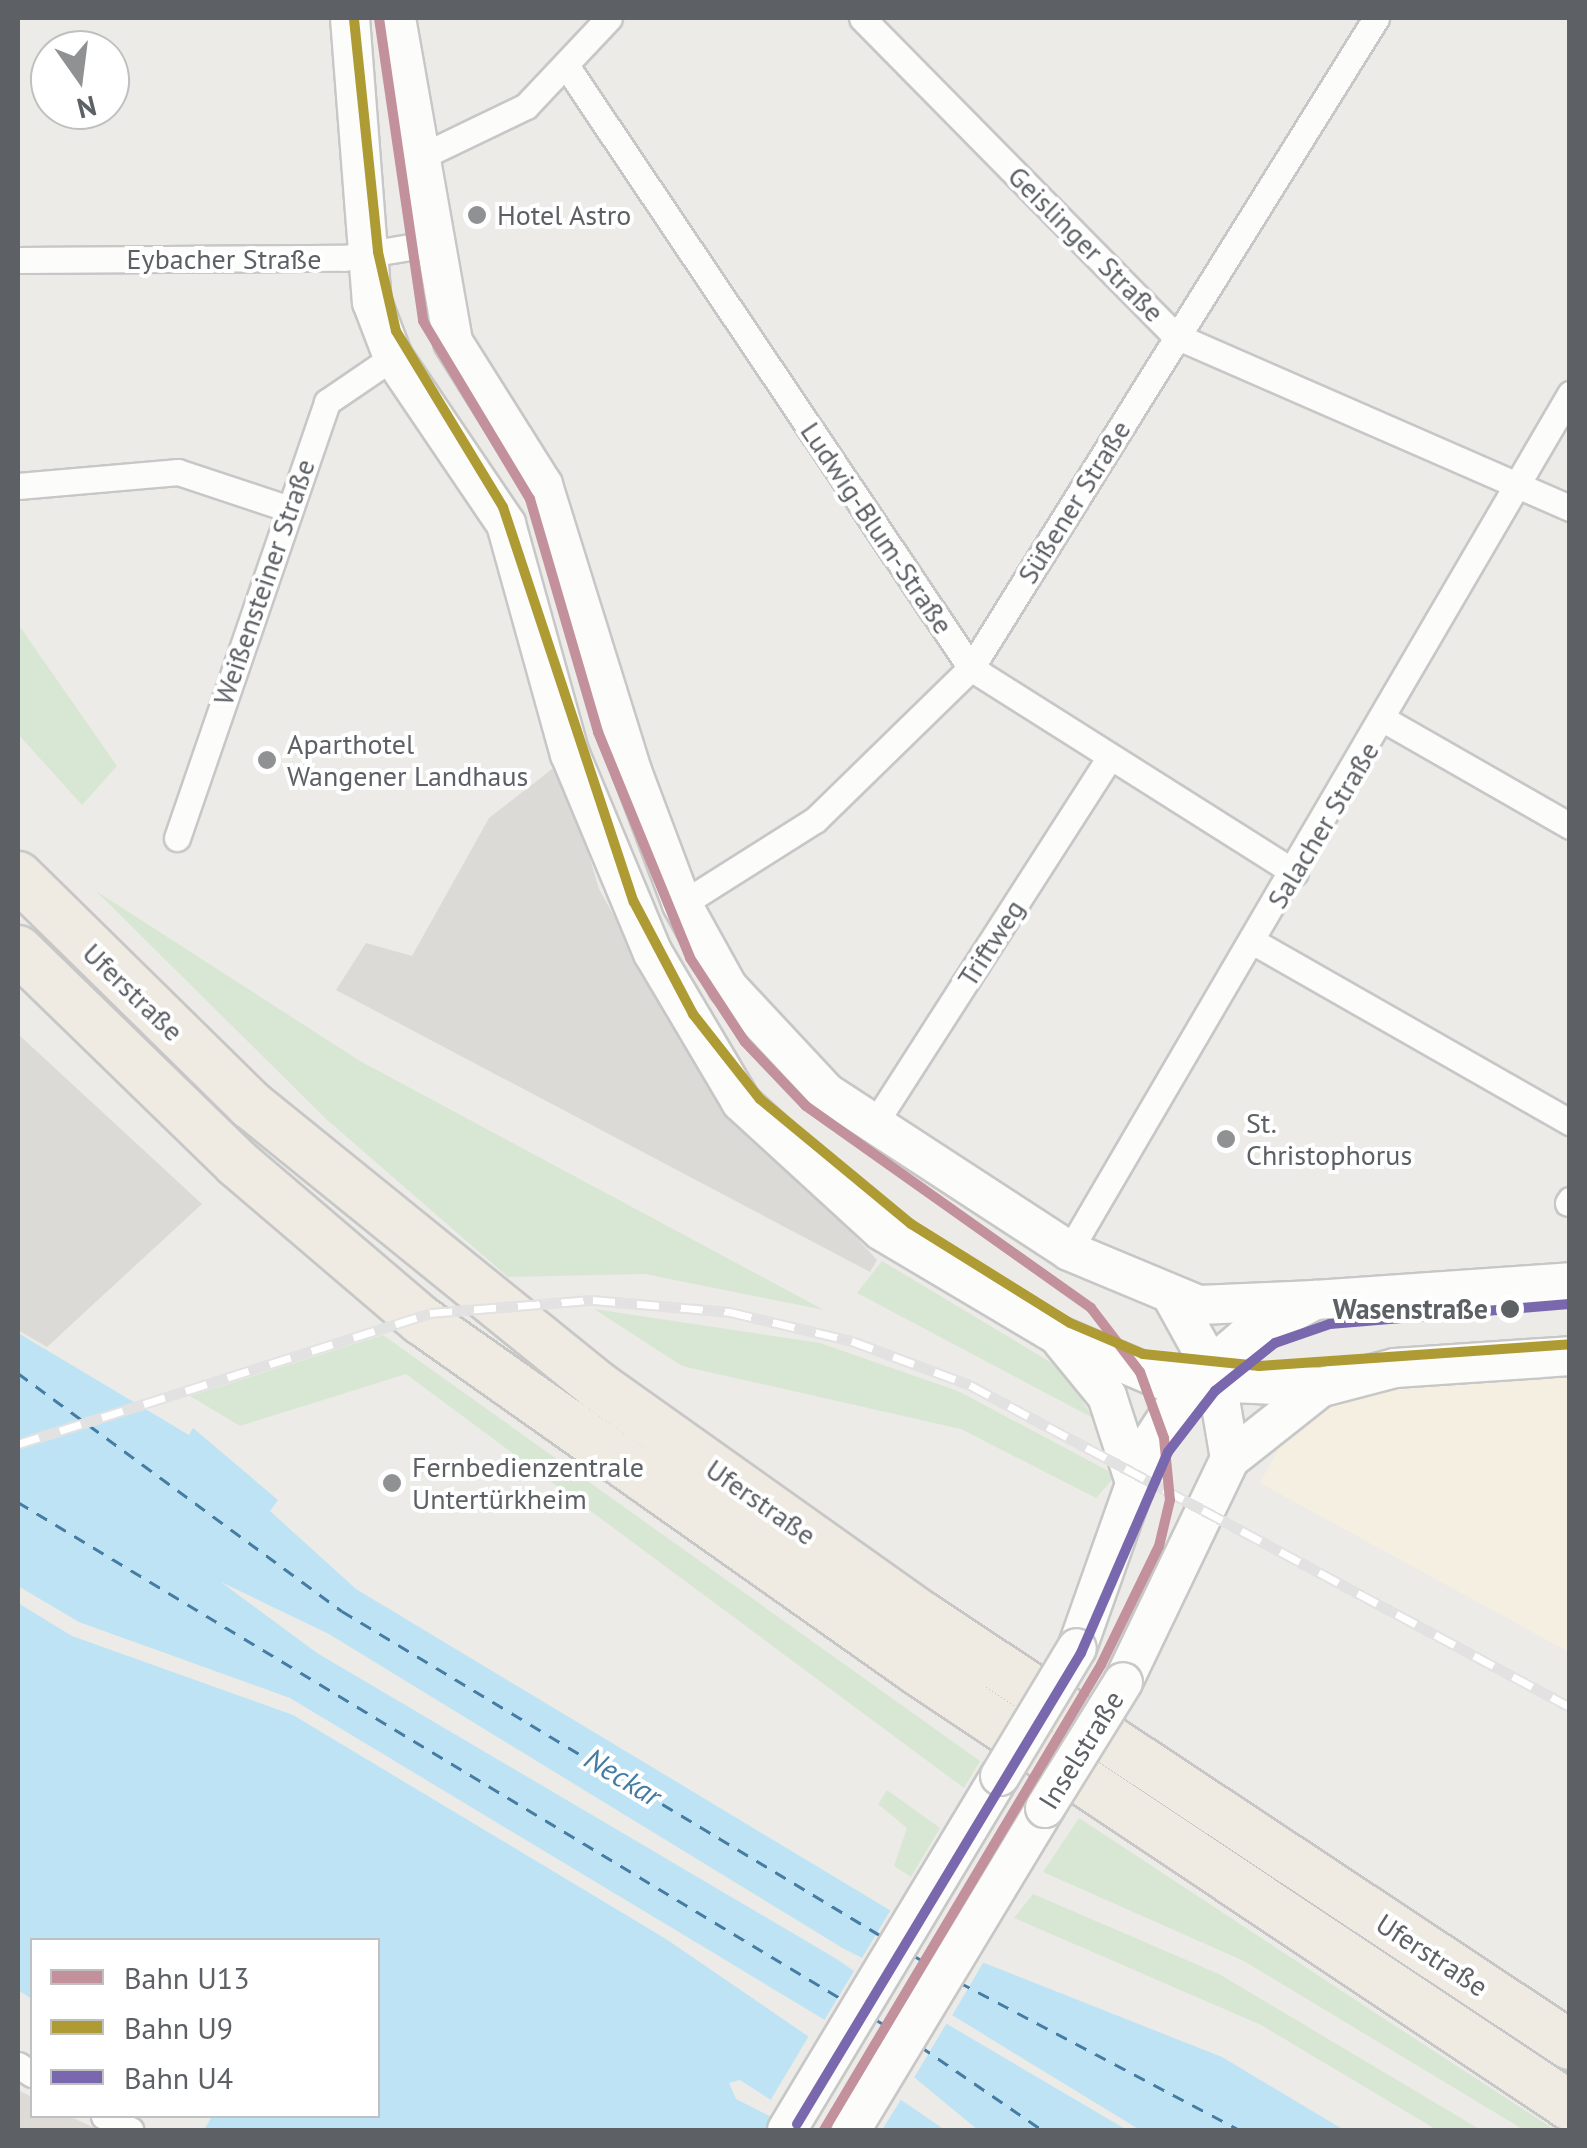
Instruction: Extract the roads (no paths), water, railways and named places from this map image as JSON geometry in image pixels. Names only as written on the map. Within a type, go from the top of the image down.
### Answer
[{"type":"highway","name":"Uferstraße","points":[[18,876],[251,1105],[598,1386],[922,1616],[1570,2045]]},
{"type":"highway","name":"Uferstraße","points":[[18,950],[237,1162],[421,1320],[916,1670],[1570,2106]]},
{"type":"street","points":[[350,18],[366,255],[393,357],[506,524],[570,754],[653,953],[741,1102],[871,1223],[1058,1336],[1206,1379],[1322,1387],[1364,1373],[1570,1356]]},
{"type":"street","points":[[396,18],[429,244],[453,342],[543,486],[682,904],[756,1022],[872,1126],[1069,1251],[1173,1298],[1315,1300]]},
{"type":"street","points":[[416,159],[526,106],[569,70],[610,18]]},
{"type":"street","name":"Geislinger Straße","points":[[862,18],[1176,336],[1524,482],[1570,508]]},
{"type":"street","name":"Süßener Straße","points":[[682,904],[815,820],[971,668],[1376,18]]},
{"type":"street","name":"Ludwig-Blum-Straße","points":[[569,70],[971,668],[1296,874]]},
{"type":"street","name":"Eybacher Straße","points":[[18,260],[366,255],[429,244]]},
{"type":"street","name":"Weißensteiner Straße","points":[[176,838],[327,402],[393,357]]},
{"type":"street","name":"Salacher Straße","points":[[1069,1251],[1296,874],[1524,482],[1570,394]]},
{"type":"street","points":[[18,486],[178,472],[289,509]]},
{"type":"street","points":[[1385,720],[1570,826]]},
{"type":"street","name":"Triftweg","points":[[872,1126],[1109,759]]},
{"type":"street","points":[[1254,942],[1570,1122]]},
{"type":"street","name":"Inselstraße","points":[[787,2130],[1077,1648],[1135,1482],[1206,1379],[1315,1300],[1570,1282]]},
{"type":"street","points":[[1173,1298],[1206,1379],[1230,1459]]},
{"type":"street","points":[[1058,1336],[1107,1396],[1135,1482]]},
{"type":"street","name":"Inselstraße","points":[[851,2130],[1124,1682],[1230,1459],[1282,1409],[1322,1387]]},
{"type":"street","points":[[108,2118],[130,2130]]},
{"type":"water","name":"Neckar","points":[[18,1333],[189,1435],[193,1428],[278,1500],[270,1511],[356,1589],[964,1955],[1222,2057],[1344,2130],[1140,2130],[329,1634],[221,1582],[317,1653],[1127,2130],[978,2130],[898,2064],[290,1698],[79,1622],[18,1586]]},
{"type":"water","points":[[18,1603],[72,1636],[293,1715],[666,1939],[945,2130],[817,2130],[740,2080],[729,2083],[736,2099],[797,2130],[204,2130],[211,2118],[380,2118],[380,1938],[30,1938],[30,1998],[18,1990]]},
{"type":"railway","points":[[18,1444],[430,1313],[593,1300],[730,1312],[852,1341],[970,1385],[1570,1707]]},
{"type":"rail line","name":"U13","points":[[379,18],[423,321],[530,499],[598,732],[690,958],[745,1042],[806,1106],[1091,1308],[1140,1372],[1164,1438],[1170,1500],[1159,1546],[1101,1665],[824,2130]]},
{"type":"rail line","name":"U9","points":[[354,19],[378,252],[396,331],[503,507],[634,902],[693,1014],[760,1099],[911,1224],[1070,1323],[1143,1354],[1259,1366],[1570,1344]]},
{"type":"rail line","name":"U4","points":[[797,2124],[1081,1653],[1168,1452],[1215,1391],[1275,1343],[1330,1324],[1569,1304]]},
{"type":"place","name":"Hotel Astro","points":[[477,215]]},
{"type":"place","name":"Aparthotel Wangener Landhaus","points":[[267,760]]},
{"type":"place","name":"St. Christophorus","points":[[1226,1139]]},
{"type":"place","name":"Wasenstraße","points":[[1510,1309]]},
{"type":"place","name":"Fernbedienzentrale Untertürkheim","points":[[392,1483]]}]
